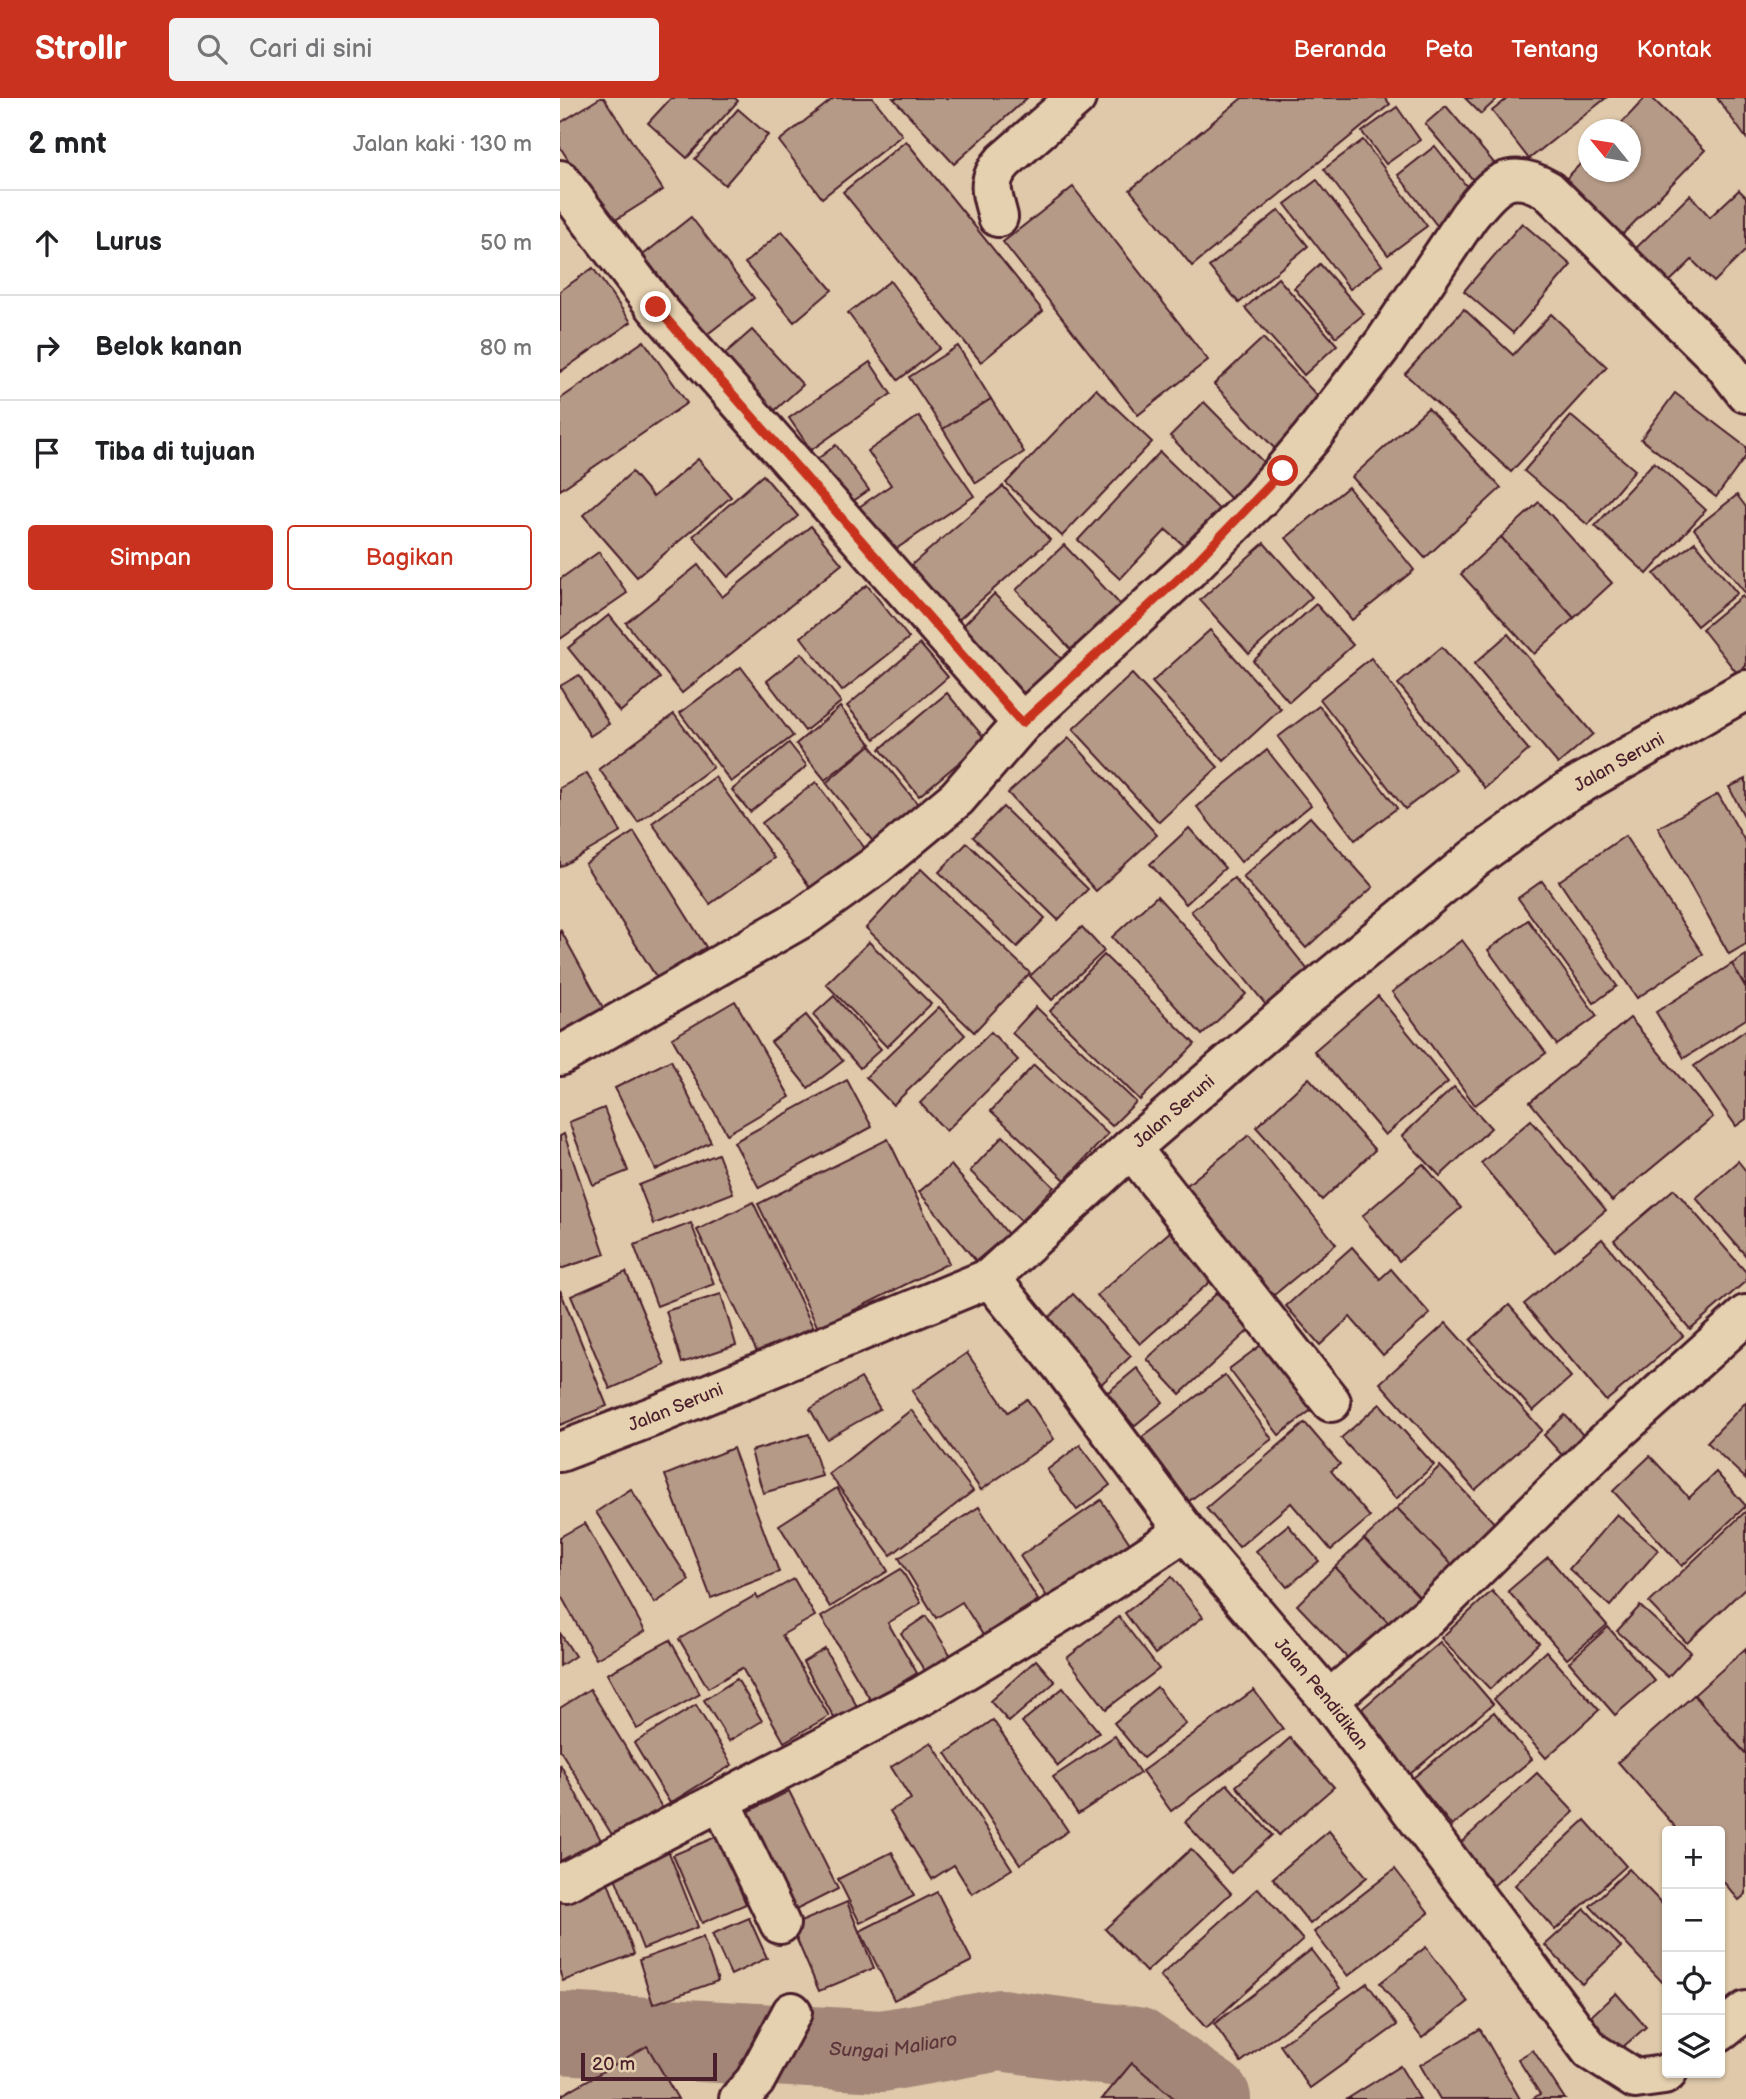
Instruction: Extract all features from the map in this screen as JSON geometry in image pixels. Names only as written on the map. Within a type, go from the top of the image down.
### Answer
[{"type":"street","points":[[998,217],[990,187],[993,172],[1076,98]]},
{"type":"street","points":[[560,1056],[804,917],[875,866],[957,798],[1022,723],[1189,569],[1259,498],[1319,429],[1384,343],[1469,216],[1499,184],[1517,178],[1531,180],[1548,190],[1714,354],[1746,393]]},
{"type":"street","points":[[560,180],[656,307],[1022,723]]},
{"type":"street","name":"Jalan Seruni","points":[[560,1452],[990,1278],[1131,1148],[1297,1005],[1475,859],[1568,791],[1746,690]]},
{"type":"street","points":[[1131,1148],[1331,1402]]},
{"type":"street","name":"Jalan Pendidikan","points":[[990,1278],[1061,1364],[1185,1531],[1329,1700],[1591,2051],[1635,2079],[1662,2075]]},
{"type":"street","points":[[1329,1700],[1435,1611],[1600,1447],[1746,1315]]},
{"type":"street","points":[[565,1882],[922,1696],[1083,1599],[1185,1531]]},
{"type":"street","points":[[722,1801],[780,1924]]},
{"type":"street","points":[[1725,2027],[1746,2011]]},
{"type":"street","points":[[747,2090],[792,2012]]},
{"type":"building","points":[[604,98],[663,190],[609,224],[560,147],[560,123]]},
{"type":"building","points":[[671,98],[735,98],[738,101],[687,158],[648,123]]},
{"type":"building","points":[[834,98],[873,98],[902,135],[822,198],[779,141]]},
{"type":"building","points":[[893,98],[1027,98],[954,164]]},
{"type":"building","points":[[1242,98],[1385,98],[1390,104],[1192,266],[1130,190]]},
{"type":"building","points":[[1465,98],[1498,98],[1481,114]]},
{"type":"building","points":[[1508,98],[1606,98],[1529,159],[1492,111]]},
{"type":"building","points":[[1645,98],[1652,98],[1705,150],[1616,241],[1559,186],[1578,166],[1578,182],[1641,182],[1641,119],[1625,119]]},
{"type":"building","points":[[1717,98],[1746,98],[1746,138]]},
{"type":"building","points":[[1446,106],[1495,164],[1474,181],[1425,124]]},
{"type":"building","points":[[1397,107],[1420,140],[1386,164],[1362,132]]},
{"type":"building","points":[[738,109],[768,135],[725,185],[695,159]]},
{"type":"building","points":[[1363,140],[1427,226],[1388,255],[1324,169]]},
{"type":"building","points":[[906,141],[1043,311],[981,362],[843,192]]},
{"type":"building","points":[[1435,146],[1479,202],[1442,232],[1398,175]]},
{"type":"building","points":[[1317,180],[1382,265],[1350,289],[1285,204]]},
{"type":"building","points":[[1073,187],[1208,360],[1138,415],[1003,242]]},
{"type":"building","points":[[1739,190],[1746,197],[1746,250],[1714,282],[1692,260],[1663,288],[1630,254],[1690,195],[1710,217]]},
{"type":"building","points":[[1279,210],[1308,246],[1239,303],[1209,267]]},
{"type":"building","points":[[691,217],[754,298],[705,336],[643,255]]},
{"type":"building","points":[[1522,223],[1571,265],[1513,333],[1464,291]]},
{"type":"building","points":[[782,231],[832,290],[794,322],[745,263]]},
{"type":"building","points":[[1320,264],[1364,314],[1336,337],[1294,288]]},
{"type":"building","points":[[593,268],[631,322],[560,372],[560,291]]},
{"type":"building","points":[[1278,278],[1337,345],[1304,375],[1245,308]]},
{"type":"building","points":[[890,281],[940,348],[898,380],[848,313]]},
{"type":"building","points":[[1464,309],[1513,355],[1551,314],[1607,367],[1511,472],[1405,374]]},
{"type":"building","points":[[752,330],[803,385],[771,414],[720,358]]},
{"type":"building","points":[[1263,338],[1325,404],[1277,451],[1214,384]]},
{"type":"building","points":[[644,341],[687,403],[560,490],[560,399]]},
{"type":"building","points":[[958,346],[991,399],[943,429],[909,377]]},
{"type":"building","points":[[870,362],[891,394],[811,450],[789,418]]},
{"type":"building","points":[[1096,389],[1152,442],[1062,536],[1006,483]]},
{"type":"building","points":[[1675,393],[1746,447],[1746,456],[1716,497],[1641,439]]},
{"type":"building","points":[[991,399],[1024,452],[976,483],[943,429]]},
{"type":"building","points":[[1204,402],[1273,472],[1238,506],[1170,436]]},
{"type":"building","points":[[1428,408],[1501,488],[1425,558],[1352,477]]},
{"type":"building","points":[[919,416],[974,496],[890,553],[859,507],[891,485],[868,451]]},
{"type":"building","points":[[1571,416],[1635,470],[1588,525],[1524,471]]},
{"type":"building","points":[[836,445],[869,490],[839,511],[807,467]]},
{"type":"building","points":[[1160,452],[1222,512],[1188,549],[1166,530],[1120,579],[1078,540]]},
{"type":"building","points":[[698,459],[731,497],[637,577],[583,515],[632,472],[653,497]]},
{"type":"building","points":[[1654,462],[1706,510],[1647,574],[1595,526]]},
{"type":"building","points":[[763,475],[798,516],[728,577],[693,536]]},
{"type":"building","points":[[1003,486],[1050,540],[956,622],[909,567]]},
{"type":"building","points":[[1348,487],[1414,570],[1352,620],[1286,538]]},
{"type":"building","points":[[1737,495],[1746,507],[1746,594],[1694,529]]},
{"type":"building","points":[[1539,502],[1612,583],[1574,618],[1501,537]]},
{"type":"building","points":[[811,526],[842,564],[682,693],[626,623],[698,565],[722,597]]},
{"type":"building","points":[[1501,537],[1574,618],[1534,654],[1461,574]]},
{"type":"building","points":[[1695,542],[1737,593],[1697,626],[1654,574]]},
{"type":"building","points":[[1264,543],[1312,597],[1249,654],[1200,600]]},
{"type":"building","points":[[1064,545],[1132,617],[1083,663],[1016,590]]},
{"type":"building","points":[[599,552],[627,593],[560,639],[560,579]]},
{"type":"building","points":[[867,585],[909,638],[842,691],[801,637]]},
{"type":"building","points":[[994,594],[1069,666],[1034,703],[958,631]]},
{"type":"building","points":[[1742,596],[1746,601],[1746,666],[1737,673],[1702,629]]},
{"type":"building","points":[[1316,604],[1353,645],[1289,702],[1253,661]]},
{"type":"building","points":[[609,615],[660,678],[620,712],[568,648]]},
{"type":"building","points":[[1210,630],[1281,709],[1224,761],[1152,682]]},
{"type":"building","points":[[1508,634],[1593,734],[1558,764],[1474,664]]},
{"type":"building","points":[[920,644],[948,677],[875,739],[847,706]]},
{"type":"building","points":[[1442,647],[1529,750],[1485,788],[1398,684]]},
{"type":"building","points":[[802,653],[841,702],[805,731],[767,681]]},
{"type":"building","points":[[1371,658],[1456,770],[1405,809],[1320,699]]},
{"type":"building","points":[[741,667],[793,736],[731,782],[680,713]]},
{"type":"building","points":[[1132,674],[1218,767],[1159,822],[1073,729]]},
{"type":"building","points":[[579,675],[609,724],[590,736],[560,686]]},
{"type":"building","points":[[947,693],[986,740],[919,796],[880,749]]},
{"type":"building","points":[[1319,706],[1397,808],[1355,840],[1278,737]]},
{"type":"building","points":[[840,707],[871,744],[825,780],[796,744]]},
{"type":"building","points":[[674,714],[713,767],[638,822],[599,769]]},
{"type":"building","points":[[1069,738],[1157,835],[1096,891],[1008,793]]},
{"type":"building","points":[[789,743],[807,766],[750,812],[732,790]]},
{"type":"building","points":[[870,745],[925,813],[879,849],[826,783]]},
{"type":"building","points":[[1267,750],[1311,805],[1241,862],[1197,807]]},
{"type":"building","points":[[587,773],[621,832],[560,867],[560,788]]},
{"type":"building","points":[[715,777],[774,858],[710,904],[652,823]]},
{"type":"building","points":[[1746,779],[1746,820],[1729,787]]},
{"type":"building","points":[[816,782],[869,854],[815,894],[762,823]]},
{"type":"building","points":[[1718,794],[1746,843],[1746,944],[1729,954],[1658,828]]},
{"type":"building","points":[[1003,807],[1088,889],[1058,920],[973,837]]},
{"type":"building","points":[[1310,817],[1373,887],[1306,948],[1243,877]]},
{"type":"building","points":[[1189,828],[1225,868],[1186,904],[1150,864]]},
{"type":"building","points":[[634,832],[706,947],[657,978],[585,864]]},
{"type":"building","points":[[1625,836],[1703,954],[1637,998],[1559,881]]},
{"type":"building","points":[[967,843],[1045,918],[1017,947],[939,872]]},
{"type":"building","points":[[921,869],[1030,973],[974,1032],[866,928]]},
{"type":"building","points":[[1234,878],[1308,970],[1266,1005],[1191,911]]},
{"type":"building","points":[[1542,881],[1617,986],[1594,1003],[1518,898]]},
{"type":"building","points":[[1157,896],[1246,994],[1202,1035],[1112,937]]},
{"type":"building","points":[[1528,920],[1597,1016],[1557,1045],[1488,950]]},
{"type":"building","points":[[1082,927],[1104,951],[1052,1000],[1030,976]]},
{"type":"building","points":[[560,929],[611,1022],[560,1050]]},
{"type":"building","points":[[1462,940],[1546,1053],[1475,1105],[1392,992]]},
{"type":"building","points":[[869,942],[931,1004],[887,1047],[826,984]]},
{"type":"building","points":[[1104,955],[1195,1044],[1140,1100],[1050,1011]]},
{"type":"building","points":[[1746,955],[1746,988],[1732,964]]},
{"type":"building","points":[[1732,964],[1746,988],[1746,1019],[1684,1058],[1656,1012]]},
{"type":"building","points":[[834,996],[881,1049],[860,1068],[813,1015]]},
{"type":"building","points":[[1378,996],[1448,1082],[1385,1135],[1314,1051]]},
{"type":"building","points":[[735,1001],[790,1097],[727,1134],[672,1038]]},
{"type":"building","points":[[939,1007],[965,1035],[893,1105],[866,1077]]},
{"type":"building","points":[[1036,1007],[1136,1102],[1112,1126],[1012,1033]]},
{"type":"building","points":[[806,1015],[843,1061],[808,1088],[771,1042]]},
{"type":"building","points":[[1630,1018],[1713,1117],[1612,1201],[1530,1102]]},
{"type":"building","points":[[1746,1030],[1746,1119],[1736,1126],[1694,1066]]},
{"type":"building","points":[[991,1032],[1018,1060],[946,1131],[920,1103]]},
{"type":"building","points":[[671,1060],[711,1142],[656,1170],[615,1088]]},
{"type":"building","points":[[1034,1065],[1108,1134],[1065,1180],[991,1111]]},
{"type":"building","points":[[1309,1078],[1375,1150],[1322,1200],[1256,1127]]},
{"type":"building","points":[[847,1080],[872,1127],[759,1188],[734,1142]]},
{"type":"building","points":[[1454,1087],[1491,1128],[1440,1176],[1402,1136]]},
{"type":"building","points":[[604,1108],[628,1171],[593,1185],[569,1122]]},
{"type":"building","points":[[1531,1120],[1606,1210],[1555,1252],[1481,1163]]},
{"type":"building","points":[[564,1134],[605,1254],[560,1269],[560,1136]]},
{"type":"building","points":[[1249,1135],[1336,1244],[1269,1299],[1182,1189]]},
{"type":"building","points":[[1003,1136],[1054,1187],[1021,1221],[970,1171]]},
{"type":"building","points":[[888,1139],[949,1263],[818,1328],[758,1204]]},
{"type":"building","points":[[718,1154],[733,1193],[654,1224],[639,1185]]},
{"type":"building","points":[[1738,1161],[1746,1171],[1746,1256],[1696,1198]]},
{"type":"building","points":[[1423,1164],[1461,1208],[1399,1261],[1362,1216]]},
{"type":"building","points":[[951,1165],[1008,1234],[976,1261],[919,1192]]},
{"type":"building","points":[[1674,1189],[1746,1272],[1746,1281],[1690,1329],[1614,1240]]},
{"type":"building","points":[[753,1202],[813,1327],[758,1354],[697,1230]]},
{"type":"building","points":[[691,1223],[714,1284],[657,1306],[634,1245]]},
{"type":"building","points":[[1171,1231],[1213,1279],[1140,1344],[1097,1295]]},
{"type":"building","points":[[1602,1239],[1683,1336],[1606,1401],[1524,1304]]},
{"type":"building","points":[[1352,1247],[1380,1279],[1391,1269],[1430,1314],[1383,1355],[1350,1317],[1320,1345],[1286,1306]]},
{"type":"building","points":[[626,1272],[665,1365],[610,1389],[571,1296]]},
{"type":"building","points":[[560,1290],[607,1406],[560,1425]]},
{"type":"building","points":[[1217,1293],[1250,1329],[1180,1394],[1147,1359]]},
{"type":"building","points":[[721,1294],[736,1345],[682,1363],[666,1311]]},
{"type":"building","points":[[1073,1294],[1131,1356],[1096,1389],[1039,1327]]},
{"type":"building","points":[[1509,1305],[1571,1377],[1533,1411],[1470,1340]]},
{"type":"building","points":[[1446,1323],[1542,1430],[1475,1490],[1380,1383]]},
{"type":"building","points":[[1269,1339],[1319,1404],[1279,1435],[1229,1369]]},
{"type":"building","points":[[967,1353],[1008,1412],[1027,1399],[1054,1439],[981,1490],[912,1391]]},
{"type":"building","points":[[1137,1368],[1163,1402],[1134,1426],[1107,1393]]},
{"type":"building","points":[[1225,1375],[1272,1439],[1189,1501],[1142,1437]]},
{"type":"building","points":[[861,1378],[880,1409],[827,1439],[810,1409]]},
{"type":"building","points":[[1746,1402],[1746,1479],[1707,1442]]},
{"type":"building","points":[[1380,1404],[1434,1465],[1396,1499],[1341,1438]]},
{"type":"building","points":[[911,1410],[973,1491],[891,1555],[829,1474]]},
{"type":"building","points":[[1565,1415],[1591,1444],[1570,1464],[1544,1435]]},
{"type":"building","points":[[1305,1423],[1340,1464],[1331,1471],[1370,1517],[1331,1550],[1291,1503],[1239,1547],[1206,1508]]},
{"type":"building","points":[[809,1434],[822,1476],[763,1493],[751,1451]]},
{"type":"building","points":[[1080,1445],[1110,1485],[1077,1510],[1047,1470]]},
{"type":"building","points":[[733,1448],[779,1572],[711,1598],[665,1475]]},
{"type":"building","points":[[1650,1456],[1689,1498],[1716,1472],[1746,1506],[1682,1566],[1613,1491]]},
{"type":"building","points":[[1440,1466],[1502,1531],[1459,1572],[1397,1508]]},
{"type":"building","points":[[837,1488],[888,1571],[830,1607],[779,1525]]},
{"type":"building","points":[[631,1489],[689,1580],[655,1603],[596,1512]]},
{"type":"building","points":[[1101,1500],[1131,1545],[1050,1601],[1020,1556]]},
{"type":"building","points":[[979,1507],[1038,1600],[983,1635],[962,1602],[936,1618],[899,1558]]},
{"type":"building","points":[[1397,1508],[1459,1572],[1426,1604],[1364,1539]]},
{"type":"building","points":[[1746,1511],[1746,1587],[1687,1643],[1649,1603]]},
{"type":"building","points":[[1617,1514],[1658,1550],[1610,1606],[1569,1569]]},
{"type":"building","points":[[585,1523],[645,1631],[596,1659],[560,1594],[560,1537]]},
{"type":"building","points":[[1288,1525],[1319,1561],[1287,1587],[1256,1551]]},
{"type":"building","points":[[1364,1539],[1426,1604],[1397,1632],[1335,1567]]},
{"type":"building","points":[[1548,1557],[1607,1625],[1567,1659],[1508,1591]]},
{"type":"building","points":[[1335,1567],[1397,1632],[1358,1669],[1297,1605]]},
{"type":"building","points":[[901,1569],[921,1603],[888,1623],[917,1673],[871,1701],[821,1617]]},
{"type":"building","points":[[1172,1577],[1203,1617],[1155,1654],[1125,1613]]},
{"type":"building","points":[[794,1579],[815,1616],[782,1635],[829,1716],[784,1742],[742,1668],[708,1688],[679,1639],[756,1595],[758,1599]]},
{"type":"building","points":[[1492,1591],[1539,1643],[1490,1689],[1441,1638]]},
{"type":"building","points":[[1640,1606],[1691,1652],[1668,1677],[1617,1631]]},
{"type":"building","points":[[926,1616],[953,1659],[928,1676],[901,1633]]},
{"type":"building","points":[[1119,1617],[1159,1669],[1106,1709],[1067,1658]]},
{"type":"building","points":[[1608,1627],[1655,1681],[1615,1715],[1569,1662]]},
{"type":"building","points":[[560,1633],[575,1656],[560,1666]]},
{"type":"building","points":[[670,1640],[700,1694],[637,1729],[607,1674]]},
{"type":"building","points":[[1440,1642],[1493,1704],[1410,1774],[1357,1713]]},
{"type":"building","points":[[1746,1648],[1746,1754],[1694,1695]]},
{"type":"building","points":[[825,1649],[864,1719],[842,1732],[803,1662]]},
{"type":"building","points":[[1546,1651],[1599,1710],[1546,1758],[1494,1699]]},
{"type":"building","points":[[1036,1660],[1055,1682],[1009,1722],[990,1701]]},
{"type":"building","points":[[737,1679],[762,1721],[729,1741],[704,1700]]},
{"type":"building","points":[[1157,1687],[1186,1724],[1143,1758],[1114,1723]]},
{"type":"building","points":[[1063,1688],[1099,1732],[1058,1766],[1022,1722]]},
{"type":"building","points":[[590,1689],[663,1809],[614,1838],[560,1750],[560,1708]]},
{"type":"building","points":[[1254,1690],[1283,1729],[1171,1811],[1142,1771]]},
{"type":"building","points":[[1694,1695],[1746,1754],[1746,1894],[1739,1900],[1725,1884],[1725,1826],[1675,1826],[1618,1762]]},
{"type":"building","points":[[696,1705],[732,1765],[670,1803],[634,1743]]},
{"type":"building","points":[[1494,1712],[1532,1759],[1452,1826],[1413,1778]]},
{"type":"building","points":[[993,1720],[1068,1831],[1020,1864],[946,1753]]},
{"type":"building","points":[[1115,1736],[1140,1773],[1078,1814],[1053,1777]]},
{"type":"building","points":[[1290,1738],[1334,1787],[1279,1835],[1236,1786]]},
{"type":"building","points":[[931,1742],[1012,1869],[972,1894],[954,1865],[932,1879],[890,1811],[911,1799],[891,1767]]},
{"type":"building","points":[[560,1764],[601,1840],[560,1862]]},
{"type":"building","points":[[1537,1773],[1574,1812],[1492,1887],[1456,1847]]},
{"type":"building","points":[[1227,1784],[1272,1835],[1231,1873],[1185,1822]]},
{"type":"building","points":[[789,1791],[838,1889],[790,1913],[742,1815]]},
{"type":"building","points":[[1585,1820],[1626,1866],[1555,1930],[1515,1885]]},
{"type":"building","points":[[1329,1831],[1367,1877],[1310,1924],[1273,1878]]},
{"type":"building","points":[[718,1836],[746,1904],[702,1923],[673,1855]]},
{"type":"building","points":[[1191,1849],[1231,1893],[1146,1972],[1105,1929]]},
{"type":"building","points":[[668,1850],[698,1927],[643,1949],[613,1872]]},
{"type":"building","points":[[892,1852],[914,1896],[860,1923],[838,1879]]},
{"type":"building","points":[[1395,1869],[1429,1913],[1348,1976],[1314,1932]]},
{"type":"building","points":[[1629,1869],[1662,1904],[1662,1982],[1590,1906]]},
{"type":"building","points":[[608,1882],[634,1954],[563,1981],[560,1973],[560,1901]]},
{"type":"building","points":[[1258,1888],[1303,1940],[1206,2028],[1160,1976]]},
{"type":"building","points":[[937,1892],[972,1961],[894,2000],[860,1931]]},
{"type":"building","points":[[847,1902],[874,1968],[819,1991],[791,1926]]},
{"type":"building","points":[[1585,1909],[1621,1947],[1582,1984],[1545,1945]]},
{"type":"building","points":[[749,1918],[767,1958],[731,1975],[712,1934]]},
{"type":"building","points":[[703,1937],[718,1981],[653,2004],[639,1960]]},
{"type":"building","points":[[1426,1947],[1468,2002],[1422,2038],[1380,1983]]},
{"type":"building","points":[[1311,1950],[1340,1988],[1241,2062],[1214,2024]]},
{"type":"building","points":[[1367,1983],[1397,2025],[1310,2088],[1280,2045]]},
{"type":"building","points":[[1616,1993],[1646,2027],[1617,2052],[1588,2019]]},
{"type":"building","points":[[1480,2029],[1520,2099],[1440,2099],[1420,2065]]},
{"type":"building","points":[[647,2046],[678,2099],[564,2099],[562,2095]]},
{"type":"building","points":[[1533,2050],[1565,2099],[1532,2099],[1540,2094],[1518,2059]]},
{"type":"building","points":[[1132,2063],[1175,2099],[1102,2099]]},
{"type":"building","points":[[1400,2066],[1420,2099],[1347,2099]]},
{"type":"waterway","name":"Sungai Maliaro","points":[[560,2033],[882,2051],[1000,2030],[1135,2048],[1210,2099]]},
{"type":"route","points":[[656,307],[1022,723],[1073,673],[1189,569],[1283,471]]}]
